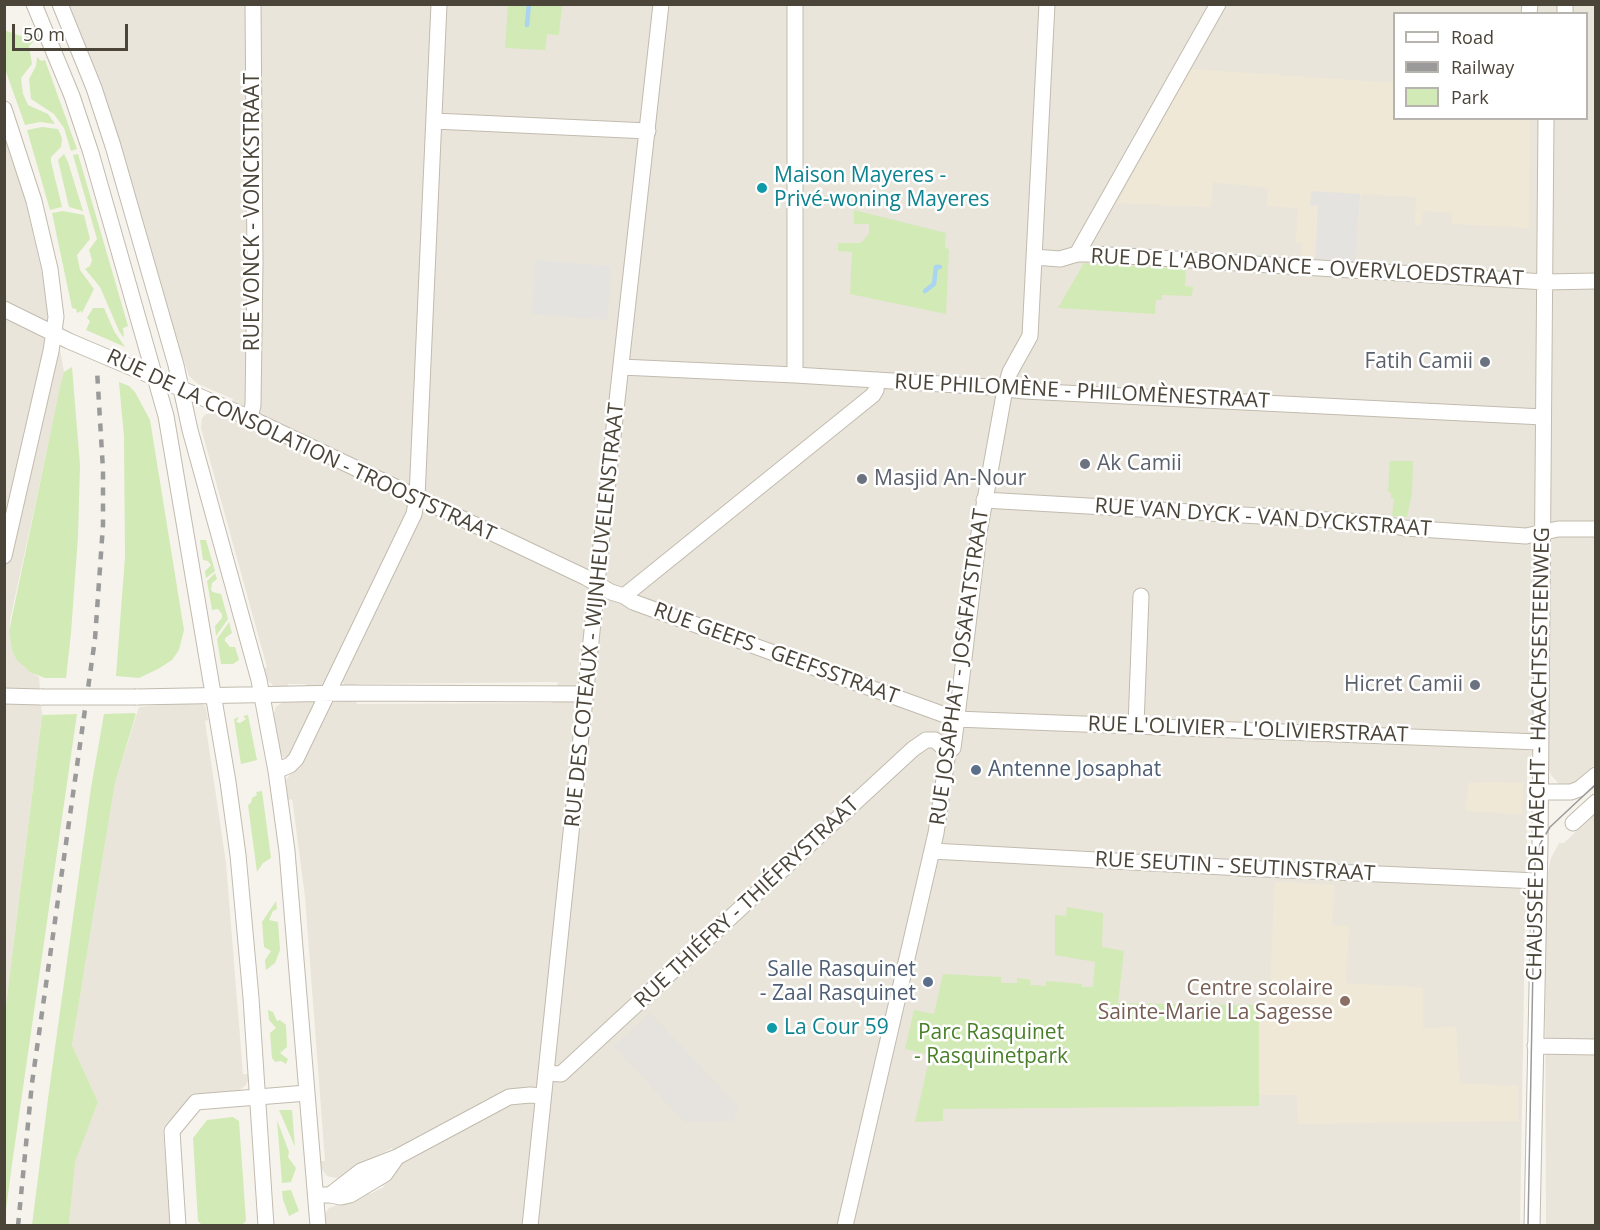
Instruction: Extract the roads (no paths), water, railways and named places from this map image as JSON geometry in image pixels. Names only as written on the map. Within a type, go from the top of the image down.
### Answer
[{"type":"street","points":[[34,4],[72,96],[91,153],[166,416],[238,855],[250,988],[266,1226]]},
{"type":"street","points":[[60,4],[94,88],[113,146],[176,365],[190,430],[262,695],[276,771],[288,863],[307,1093],[323,1195],[318,1226]]},
{"type":"street","name":"RUE VONCK - VONCKSTRAAT","points":[[250,418],[253,405],[255,263],[253,4]]},
{"type":"street","points":[[276,771],[290,765],[296,759],[414,514],[417,497],[439,4]]},
{"type":"street","name":"RUE DES COTEAUX - WIJNHEUVELENSTRAAT","points":[[530,1226],[662,4]]},
{"type":"street","points":[[795,4],[795,375]]},
{"type":"street","name":"RUE JOSAPHAT - JOSAFATSTRAAT","points":[[845,1226],[932,851],[942,803],[948,752],[953,748],[984,500],[1005,389],[1010,372],[1030,336],[1047,4]]},
{"type":"street","points":[[1077,254],[1218,4]]},
{"type":"street","points":[[4,109],[33,201],[50,269],[56,317],[4,556]]},
{"type":"street","name":"CHAUSSÉE DE HAECHT - HAACHTSESTEENWEG","points":[[1532,1226],[1540,792],[1546,120]]},
{"type":"street","points":[[434,121],[648,131]]},
{"type":"street","name":"RUE DE L'ABONDANCE - OVERVLOEDSTRAAT","points":[[1034,257],[1060,259],[1077,254],[1545,282],[1596,281]]},
{"type":"street","name":"RUE DE LA CONSOLATION - TROOSTSTRAAT","points":[[4,309],[154,378],[250,418],[598,585]]},
{"type":"street","name":"RUE PHILOMÈNE - PHILOMÈNESTRAAT","points":[[621,367],[1543,417]]},
{"type":"street","points":[[624,596],[873,394],[877,380]]},
{"type":"street","name":"RUE VAN DYCK - VAN DYCKSTRAAT","points":[[984,500],[1380,523],[1404,528],[1526,536],[1558,529],[1596,530]]},
{"type":"street","name":"RUE GEEFS - GEEFSSTRAAT","points":[[598,585],[633,602],[956,719]]},
{"type":"street","points":[[1136,725],[1141,596]]},
{"type":"street","points":[[4,696],[586,694]]},
{"type":"street","name":"RUE L'OLIVIER - L'OLIVIERSTRAAT","points":[[956,719],[1539,742]]},
{"type":"street","name":"RUE THIÉFRY - THIÉFRYSTRAAT","points":[[546,1073],[561,1074],[913,749],[926,740],[935,740],[948,752]]},
{"type":"street","points":[[1540,792],[1571,792],[1579,789],[1596,775]]},
{"type":"street","points":[[1573,823],[1596,802]]},
{"type":"street","name":"RUE SEUTIN - SEUTINSTRAAT","points":[[932,851],[1538,880]]},
{"type":"street","points":[[1535,1046],[1596,1047]]},
{"type":"street","points":[[178,1226],[172,1131],[196,1102],[307,1093]]},
{"type":"street","points":[[323,1195],[341,1197],[366,1187],[385,1174],[397,1157],[509,1096],[543,1096]]},
{"type":"waterway","points":[[527,25],[529,4]]},
{"type":"waterway","points":[[925,291],[934,284],[936,267],[940,267]]},
{"type":"tram line","points":[[1528,1226],[1535,861],[1540,844],[1550,827],[1596,784]]},
{"type":"railway","points":[[18,1226],[32,1083],[95,639],[103,525],[103,470],[97,370]]},
{"type":"place","name":"Maison Mayeres - Privé-woning Mayeres","points":[[762,188]]},
{"type":"place","name":"Fatih Camii","points":[[1485,362]]},
{"type":"place","name":"Ak Camii","points":[[1085,464]]},
{"type":"place","name":"Masjid An-Nour","points":[[862,479]]},
{"type":"place","name":"Hicret Camii","points":[[1475,685]]},
{"type":"place","name":"Antenne Josaphat","points":[[976,770]]},
{"type":"place","name":"Salle Rasquinet - Zaal Rasquinet","points":[[928,982]]},
{"type":"place","name":"Centre scolaire Sainte-Marie La Sagesse","points":[[1345,1001]]},
{"type":"place","name":"La Cour 59","points":[[772,1028]]},
{"type":"park label","name":"Parc Rasquinet - Rasquinetpark","points":[[991,1045]]}]
